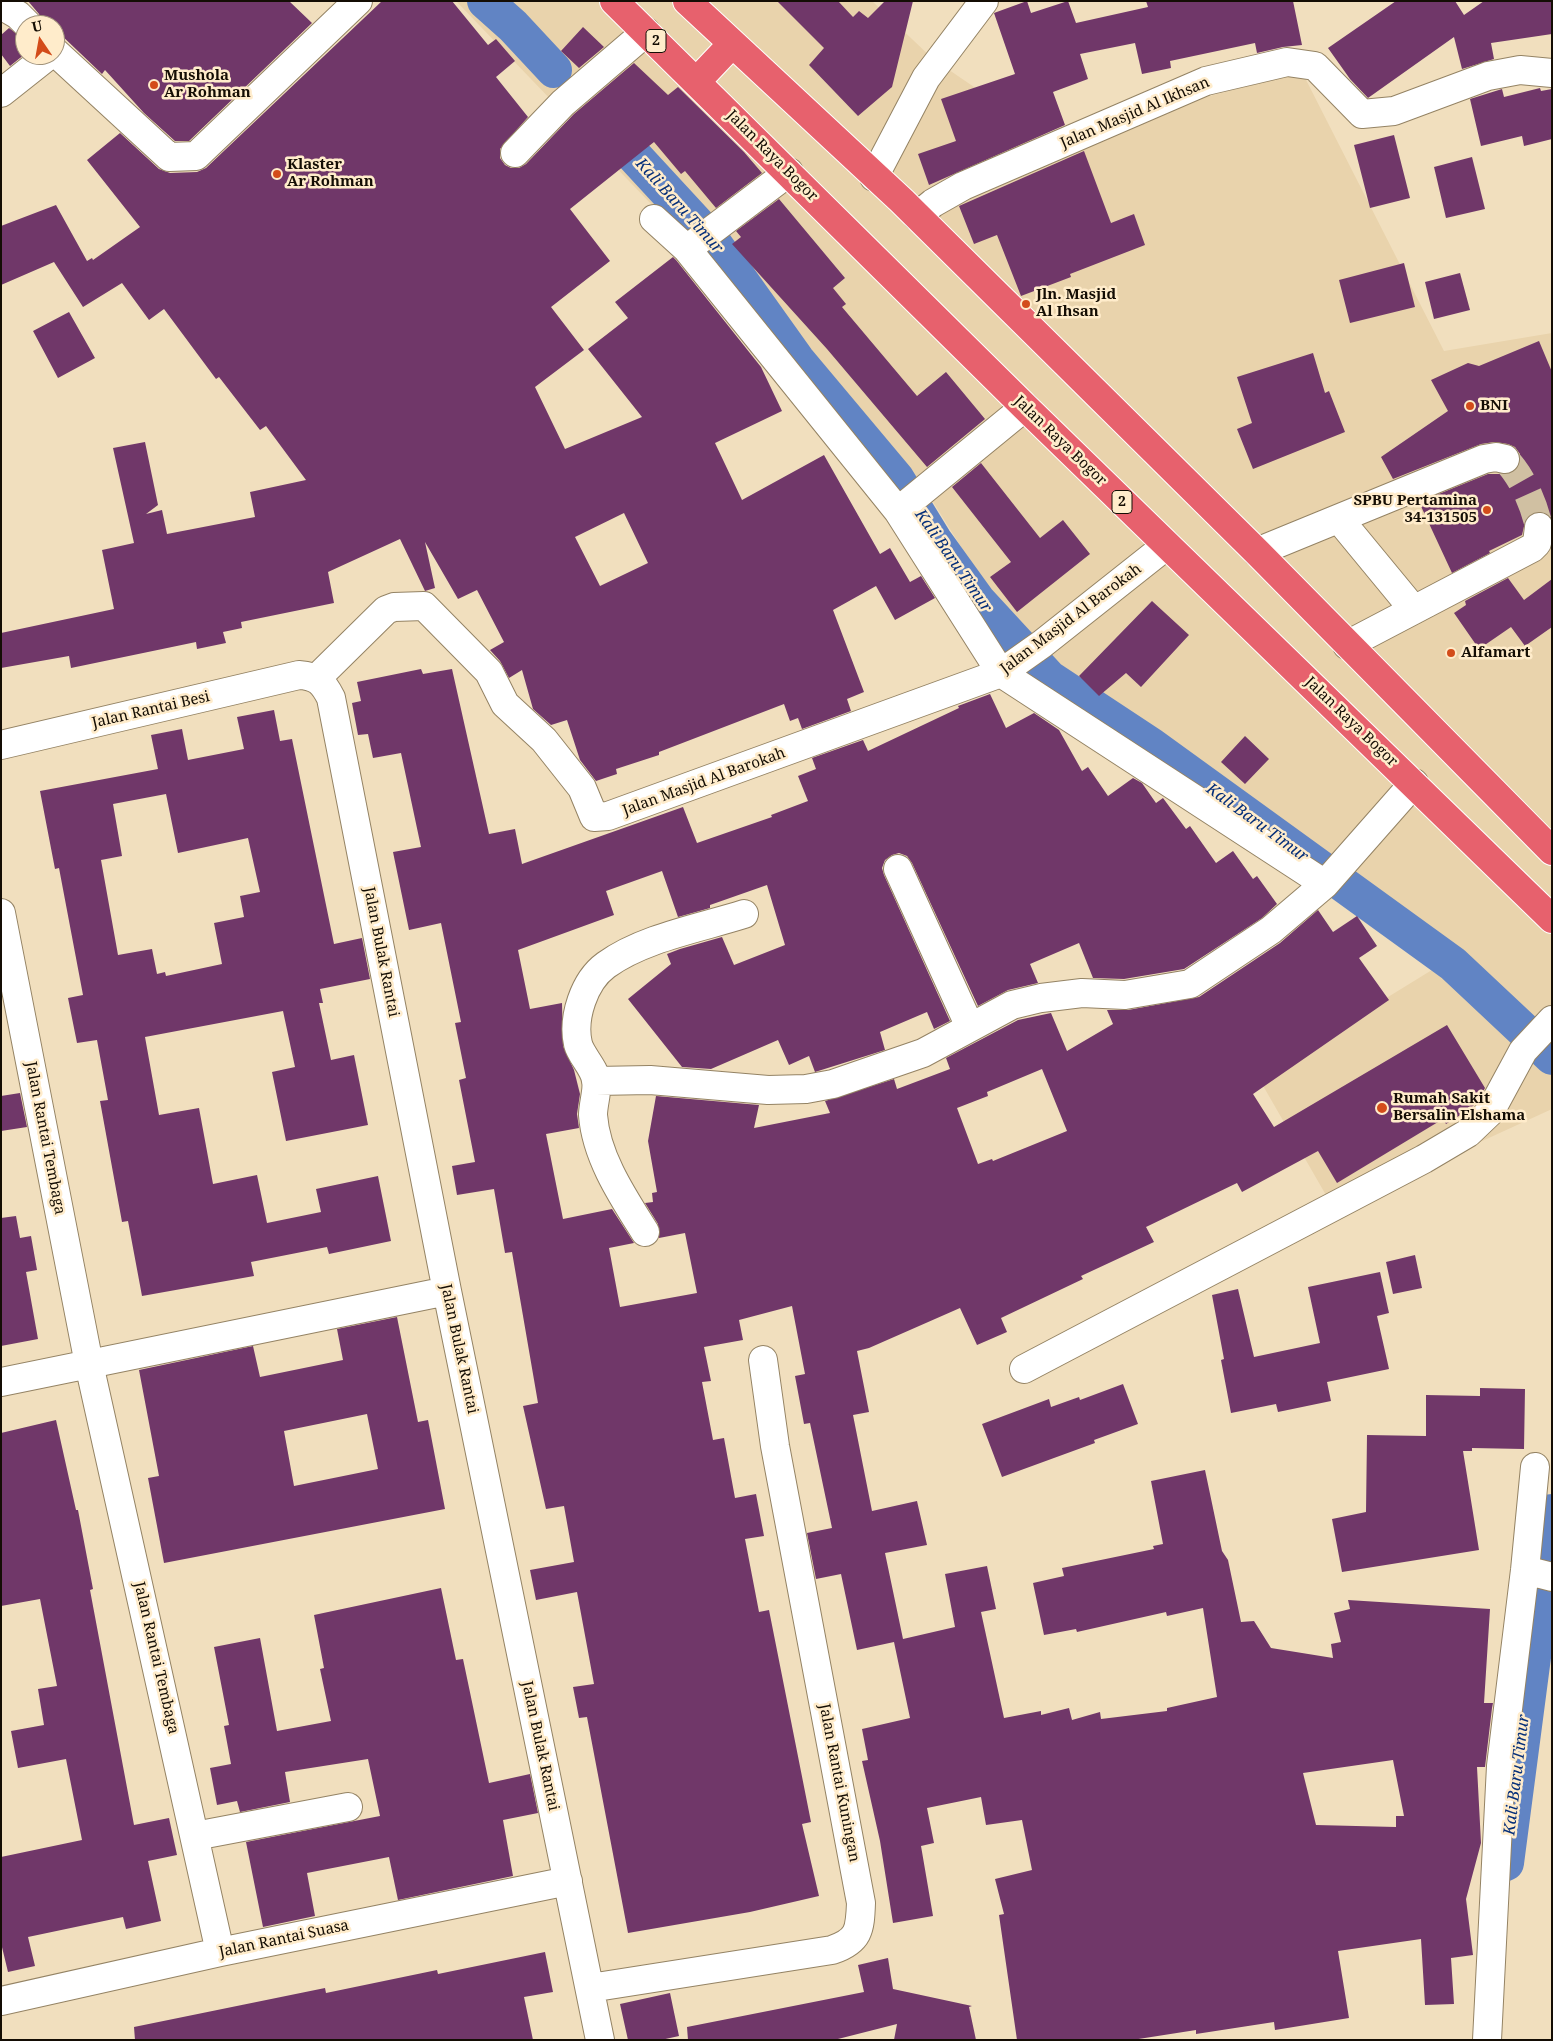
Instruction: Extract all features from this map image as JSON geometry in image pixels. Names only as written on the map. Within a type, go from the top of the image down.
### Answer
[{"type":"highway","points":[[687,1],[917,216],[1257,552],[1552,851]]},
{"type":"highway","name":"Jalan Raya Bogor","points":[[622,4],[646,32],[790,172],[1025,407],[1552,919]]},
{"type":"highway","points":[[697,81],[732,44]]},
{"type":"street","points":[[65,61],[169,157],[196,156],[358,1]]},
{"type":"street","points":[[874,177],[926,78],[984,1]]},
{"type":"street","points":[[1,5],[18,15]]},
{"type":"street","points":[[515,153],[563,103],[646,32]]},
{"type":"street","name":"Jalan Masjid Al Ikhsan","points":[[917,216],[933,203],[963,186],[1197,85],[1287,62],[1315,66],[1362,114],[1394,111],[1488,76],[1520,70],[1552,73]]},
{"type":"street","points":[[1,93],[36,65]]},
{"type":"street","points":[[687,249],[790,172]]},
{"type":"street","points":[[654,219],[687,249],[907,504],[1006,670],[1327,882]]},
{"type":"street","points":[[907,504],[1025,407]]},
{"type":"street","points":[[1257,552],[1484,459],[1496,457],[1505,459]]},
{"type":"street","points":[[1339,519],[1414,610]]},
{"type":"street","points":[[1347,645],[1532,548],[1537,543],[1539,527]]},
{"type":"street","name":"Jalan Masjid Al Barokah","points":[[309,677],[386,610],[394,607],[424,606],[489,672],[505,704],[544,740],[582,788],[594,817],[617,813],[1006,670],[1042,644],[1167,545]]},
{"type":"street","name":"Jalan Rantai Besi","points":[[1,746],[309,677]]},
{"type":"street","name":"Jalan Bulak Rantai","points":[[309,677],[325,685],[331,698],[447,1291],[600,2040]]},
{"type":"street","points":[[596,1081],[650,1080],[768,1090],[806,1089],[834,1084],[923,1053],[1012,1005],[1041,998],[1082,993],[1125,995],[1190,984],[1271,930],[1327,882],[1414,783]]},
{"type":"street","points":[[898,869],[970,1027]]},
{"type":"street","name":"Jalan Rantai Tembaga","points":[[1,913],[89,1364],[220,1952]]},
{"type":"street","points":[[645,1232],[625,1200],[598,1142],[593,1116],[596,1081],[578,1044],[577,1023],[579,1006],[593,978],[604,965],[638,946],[744,914]]},
{"type":"street","points":[[1024,1369],[1424,1159],[1468,1133],[1496,1102],[1523,1051],[1552,1020]]},
{"type":"street","points":[[1,1382],[447,1291]]},
{"type":"street","name":"Jalan Rantai Kuningan","points":[[590,1988],[832,1950],[850,1943],[858,1929],[861,1903],[775,1446],[763,1360]]},
{"type":"street","points":[[1487,2040],[1501,1766],[1539,1574],[1535,1466]]},
{"type":"street","points":[[195,1836],[348,1807]]},
{"type":"street","name":"Jalan Rantai Suasa","points":[[1,2002],[220,1952],[568,1881]]},
{"type":"shaded area","points":[[456,1],[872,1],[933,59],[1049,138],[1302,72],[1444,351],[1552,333],[1552,1109],[1334,1209],[1258,1077],[1440,965],[1034,664],[925,489]]},
{"type":"building","points":[[28,1],[289,1],[312,23],[189,141],[175,141],[144,113],[105,70],[102,74],[65,39],[65,15],[39,14]]},
{"type":"building","points":[[382,1],[452,1],[488,45],[496,39],[515,61],[496,77],[528,117],[500,149],[500,158],[505,165],[511,168],[519,168],[526,164],[574,114],[634,63],[668,95],[678,87],[744,152],[762,173],[716,208],[685,171],[681,174],[654,142],[570,209],[610,261],[551,307],[584,350],[535,387],[565,449],[642,417],[588,349],[628,318],[615,302],[673,257],[761,367],[782,411],[715,443],[742,500],[824,455],[880,554],[890,548],[910,582],[921,576],[935,598],[895,620],[876,586],[833,610],[864,692],[847,699],[851,711],[802,729],[798,718],[790,721],[784,704],[659,752],[659,755],[616,769],[617,774],[596,781],[580,760],[567,720],[551,725],[533,709],[522,670],[509,678],[500,661],[490,650],[504,642],[477,590],[458,599],[425,542],[435,588],[425,591],[400,539],[328,572],[334,603],[241,622],[242,628],[223,632],[226,643],[197,649],[196,642],[71,668],[69,656],[1,668],[1,633],[114,609],[102,550],[134,543],[113,448],[145,442],[158,505],[146,514],[162,510],[167,534],[255,517],[250,492],[306,480],[266,426],[260,430],[219,377],[216,379],[164,309],[149,320],[122,283],[83,307],[54,262],[1,285],[1,226],[56,205],[87,261],[92,258],[93,260],[140,227],[87,160],[120,133],[159,169],[170,173],[197,172],[206,168]],"holes":[[[624,513],[648,563],[600,586],[575,537]]]},
{"type":"building","points":[[777,1],[838,1],[853,17],[859,11],[868,18],[885,1],[913,1],[892,87],[858,116],[809,65],[824,48]]},
{"type":"building","points":[[1027,1],[1031,13],[1068,1],[1076,23],[1148,7],[1146,1],[1293,1],[1302,45],[1257,53],[1255,43],[1170,61],[1171,68],[1142,74],[1135,43],[1080,54],[1088,79],[1053,92],[1065,125],[929,185],[918,154],[956,141],[941,99],[1015,74],[994,13]]},
{"type":"building","points":[[1396,1],[1455,1],[1464,15],[1484,1],[1552,1],[1552,34],[1491,43],[1494,59],[1462,69],[1454,37],[1368,98],[1350,79],[1328,48]]},
{"type":"building","points":[[583,27],[604,47],[579,68],[561,51]]},
{"type":"building","points":[[9,28],[15,32],[15,62],[10,66],[1,54],[1,35]]},
{"type":"building","points":[[1540,88],[1541,91],[1552,89],[1552,139],[1524,146],[1522,136],[1481,146],[1470,99],[1502,89],[1504,97]]},
{"type":"building","points":[[1394,135],[1410,198],[1370,208],[1354,145]]},
{"type":"building","points":[[1084,151],[1111,223],[1134,214],[1145,245],[1070,274],[1071,277],[1021,296],[997,235],[974,244],[959,206]]},
{"type":"building","points":[[1472,157],[1485,209],[1446,218],[1434,167]]},
{"type":"building","points":[[779,199],[845,278],[833,288],[846,304],[842,307],[917,396],[946,372],[985,419],[927,467],[827,349],[732,244],[741,237],[736,231]]},
{"type":"building","points":[[1404,263],[1415,307],[1350,323],[1339,280]]},
{"type":"building","points":[[1460,273],[1470,310],[1434,319],[1425,282]]},
{"type":"building","points":[[69,312],[95,358],[58,378],[33,331]]},
{"type":"building","points":[[1539,341],[1552,372],[1552,519],[1541,512],[1532,513],[1526,518],[1522,535],[1489,551],[1490,553],[1452,573],[1419,502],[1488,474],[1510,474],[1517,469],[1520,463],[1520,454],[1515,447],[1508,444],[1494,442],[1481,444],[1393,479],[1381,457],[1448,411],[1431,380],[1468,363],[1479,366]]},
{"type":"building","points":[[1313,353],[1325,393],[1329,391],[1345,432],[1253,469],[1237,429],[1252,423],[1237,377]]},
{"type":"building","points":[[981,463],[1040,538],[1063,520],[1090,554],[1017,612],[990,577],[1011,562],[952,487]]},
{"type":"building","points":[[1508,578],[1524,600],[1552,579],[1552,627],[1525,646],[1511,627],[1479,649],[1454,613],[1466,605],[1465,601]]},
{"type":"building","points":[[1152,601],[1189,635],[1141,687],[1126,673],[1099,696],[1079,676]]},
{"type":"building","points":[[421,669],[423,674],[452,669],[489,834],[515,829],[522,864],[683,807],[697,843],[772,817],[771,815],[808,801],[798,776],[816,769],[812,758],[863,740],[868,751],[959,708],[958,706],[990,694],[1006,728],[1034,713],[1059,730],[1082,771],[1088,767],[1108,796],[1133,778],[1142,783],[1156,803],[1163,798],[1186,829],[1190,826],[1216,863],[1233,851],[1253,879],[1257,876],[1277,904],[1262,918],[1184,969],[1124,979],[1093,978],[1079,943],[1030,964],[1038,983],[1008,990],[978,1006],[912,863],[907,856],[899,853],[892,855],[885,860],[882,868],[884,875],[950,1021],[934,1029],[927,1012],[880,1032],[885,1050],[815,1072],[809,1056],[789,1065],[778,1040],[711,1069],[682,1067],[628,999],[671,964],[667,954],[680,949],[722,937],[734,965],[785,945],[767,885],[710,905],[710,908],[678,917],[662,871],[606,891],[614,915],[518,950],[530,1009],[562,1003],[563,1046],[574,1070],[580,1094],[577,1114],[579,1128],[546,1134],[563,1219],[612,1209],[634,1243],[609,1248],[620,1307],[697,1293],[685,1233],[659,1238],[658,1224],[645,1203],[653,1202],[652,1193],[657,1192],[648,1141],[656,1096],[759,1105],[754,1128],[830,1113],[825,1101],[894,1079],[897,1089],[950,1069],[946,1058],[1018,1020],[1051,1013],[1067,1051],[1113,1024],[1107,1010],[1128,1010],[1199,997],[1280,943],[1318,910],[1333,932],[1357,916],[1377,946],[1359,958],[1389,1000],[1253,1094],[1274,1127],[1447,1025],[1485,1088],[1477,1102],[1470,1109],[1446,1124],[1443,1119],[1337,1183],[1318,1151],[1242,1192],[1237,1183],[1146,1227],[1154,1242],[1081,1276],[1083,1279],[1001,1318],[1007,1332],[977,1345],[960,1308],[869,1348],[857,1351],[869,1412],[853,1415],[872,1511],[917,1501],[927,1545],[885,1553],[903,1639],[955,1627],[945,1574],[987,1566],[996,1609],[981,1612],[1004,1718],[1041,1711],[1041,1715],[1069,1708],[1072,1720],[1100,1712],[1101,1719],[1167,1711],[1167,1708],[1217,1697],[1203,1608],[1167,1616],[1166,1612],[1077,1632],[1076,1629],[1044,1635],[1033,1583],[1064,1576],[1062,1568],[1154,1549],[1153,1546],[1163,1544],[1151,1481],[1205,1470],[1222,1551],[1228,1560],[1241,1622],[1254,1621],[1271,1648],[1333,1658],[1331,1644],[1341,1642],[1334,1613],[1350,1609],[1348,1600],[1490,1609],[1484,1703],[1493,1703],[1485,1767],[1477,1767],[1481,1843],[1466,1899],[1473,1955],[1451,1958],[1454,2004],[1425,2005],[1421,1939],[1338,1951],[1349,2018],[1275,2030],[1274,2022],[1196,2034],[1196,2030],[1132,2040],[1017,2040],[999,1915],[1004,1914],[995,1879],[1032,1870],[1022,1820],[986,1825],[981,1797],[927,1808],[934,1843],[921,1846],[933,1916],[893,1923],[880,1841],[862,1761],[868,1760],[862,1729],[910,1718],[894,1642],[857,1650],[841,1574],[816,1579],[807,1533],[832,1528],[810,1423],[804,1424],[795,1376],[805,1374],[792,1306],[739,1320],[743,1340],[704,1347],[711,1381],[702,1382],[713,1440],[724,1438],[735,1498],[756,1494],[764,1536],[745,1539],[759,1612],[769,1610],[811,1822],[802,1824],[819,1896],[750,1912],[628,1933],[587,1717],[579,1718],[573,1687],[594,1684],[577,1592],[536,1600],[530,1570],[574,1562],[564,1506],[546,1509],[523,1406],[538,1403],[512,1252],[505,1253],[494,1189],[457,1195],[452,1166],[475,1162],[459,1080],[466,1078],[455,1023],[461,1022],[441,923],[409,930],[393,852],[421,847],[401,753],[373,758],[368,734],[358,735],[352,703],[361,701],[357,682]],"holes":[[[1042,1069],[1067,1131],[993,1161],[992,1159],[978,1164],[957,1108],[988,1096],[987,1092]],[[1393,1760],[1404,1816],[1396,1816],[1396,1827],[1316,1825],[1303,1773]]]},
{"type":"building","points":[[274,710],[280,741],[292,739],[334,944],[362,938],[370,979],[320,989],[323,1003],[319,1003],[331,1060],[354,1055],[368,1125],[286,1141],[272,1072],[295,1067],[283,1011],[145,1037],[159,1115],[199,1108],[213,1184],[257,1175],[267,1223],[321,1212],[316,1189],[378,1176],[391,1241],[329,1254],[327,1247],[251,1262],[254,1276],[142,1296],[128,1221],[122,1222],[100,1101],[108,1100],[97,1040],[77,1043],[68,998],[83,995],[59,868],[55,869],[40,791],[158,769],[151,735],[182,729],[188,760],[244,749],[237,717]],"holes":[[[166,794],[178,853],[248,838],[260,892],[240,896],[244,917],[214,923],[222,964],[166,976],[165,972],[157,974],[152,949],[118,955],[101,860],[122,856],[113,804]]]},
{"type":"building","points":[[1245,736],[1269,759],[1245,784],[1221,762]]},
{"type":"building","points":[[20,1093],[27,1127],[1,1131],[1,1096]]},
{"type":"building","points":[[16,1216],[20,1238],[31,1236],[37,1270],[26,1272],[38,1339],[1,1346],[1,1218]]},
{"type":"building","points":[[1415,1255],[1422,1288],[1393,1294],[1386,1262]]},
{"type":"building","points":[[1380,1272],[1389,1313],[1377,1316],[1389,1369],[1327,1382],[1331,1401],[1278,1412],[1276,1404],[1231,1413],[1221,1360],[1224,1359],[1212,1295],[1238,1289],[1254,1357],[1320,1343],[1308,1287]]},
{"type":"building","points":[[397,1317],[418,1422],[428,1420],[445,1509],[164,1563],[148,1478],[159,1476],[139,1370],[253,1346],[260,1377],[343,1360],[337,1329]],"holes":[[[367,1414],[378,1469],[294,1486],[284,1431]]]},
{"type":"building","points":[[1123,1384],[1138,1424],[1094,1440],[1095,1443],[1002,1477],[982,1424],[1049,1399],[1051,1407],[1079,1397],[1080,1400]]},
{"type":"building","points":[[1480,1388],[1525,1389],[1524,1449],[1472,1448],[1472,1451],[1463,1451],[1479,1550],[1342,1572],[1332,1519],[1366,1512],[1367,1435],[1426,1436],[1426,1395],[1480,1396]]},
{"type":"building","points":[[56,1420],[76,1510],[78,1510],[93,1589],[90,1590],[134,1825],[169,1818],[177,1855],[148,1861],[161,1921],[126,1929],[123,1917],[28,1937],[35,1966],[8,1972],[1,1943],[1,1857],[82,1840],[66,1759],[18,1768],[11,1731],[44,1725],[38,1689],[57,1686],[40,1599],[1,1606],[1,1433]]},
{"type":"building","points":[[441,1588],[456,1660],[463,1659],[489,1783],[530,1774],[538,1813],[503,1820],[513,1876],[398,1900],[389,1857],[307,1873],[315,1916],[263,1927],[246,1842],[380,1816],[368,1759],[285,1772],[290,1802],[240,1812],[237,1801],[217,1805],[210,1768],[231,1764],[224,1726],[229,1725],[214,1647],[260,1638],[277,1731],[331,1721],[320,1669],[324,1668],[314,1615]]},
{"type":"building","points":[[545,1952],[553,1992],[524,1997],[533,2040],[135,2040],[134,2027],[325,1988],[326,1993],[437,1970],[438,1974]]},
{"type":"building","points":[[888,1958],[893,1989],[972,2006],[969,2007],[976,2040],[894,2040],[897,2024],[834,2040],[688,2040],[687,2027],[864,1992],[858,1965]]},
{"type":"building","points":[[670,1993],[679,2036],[661,2040],[628,2040],[620,2004]]},
{"type":"waterway","name":"Kali Baru Timur","points":[[485,1],[513,26],[554,70]]},
{"type":"waterway","name":"Kali Baru Timur","points":[[601,120],[710,238],[797,360],[896,478],[934,540],[978,601],[1049,678],[1152,746],[1453,964],[1552,1057]]},
{"type":"waterway","name":"Kali Baru Timur","points":[[1506,1863],[1552,1512]]},
{"type":"tunnel","points":[[1505,459],[1517,474],[1526,491],[1539,527]]},
{"type":"place","name":"Mushola Ar Rohman","points":[[154,85]]},
{"type":"place","name":"Klaster Ar Rohman","points":[[277,174]]},
{"type":"place","name":"Jln. Masjid Al Ihsan","points":[[1026,304]]},
{"type":"place","name":"BNI","points":[[1470,406]]},
{"type":"place","name":"SPBU Pertamina 34-131505","points":[[1487,510]]},
{"type":"place","name":"Alfamart","points":[[1451,653]]},
{"type":"place","name":"Rumah Sakit Bersalin Elshama","points":[[1382,1108]]}]
